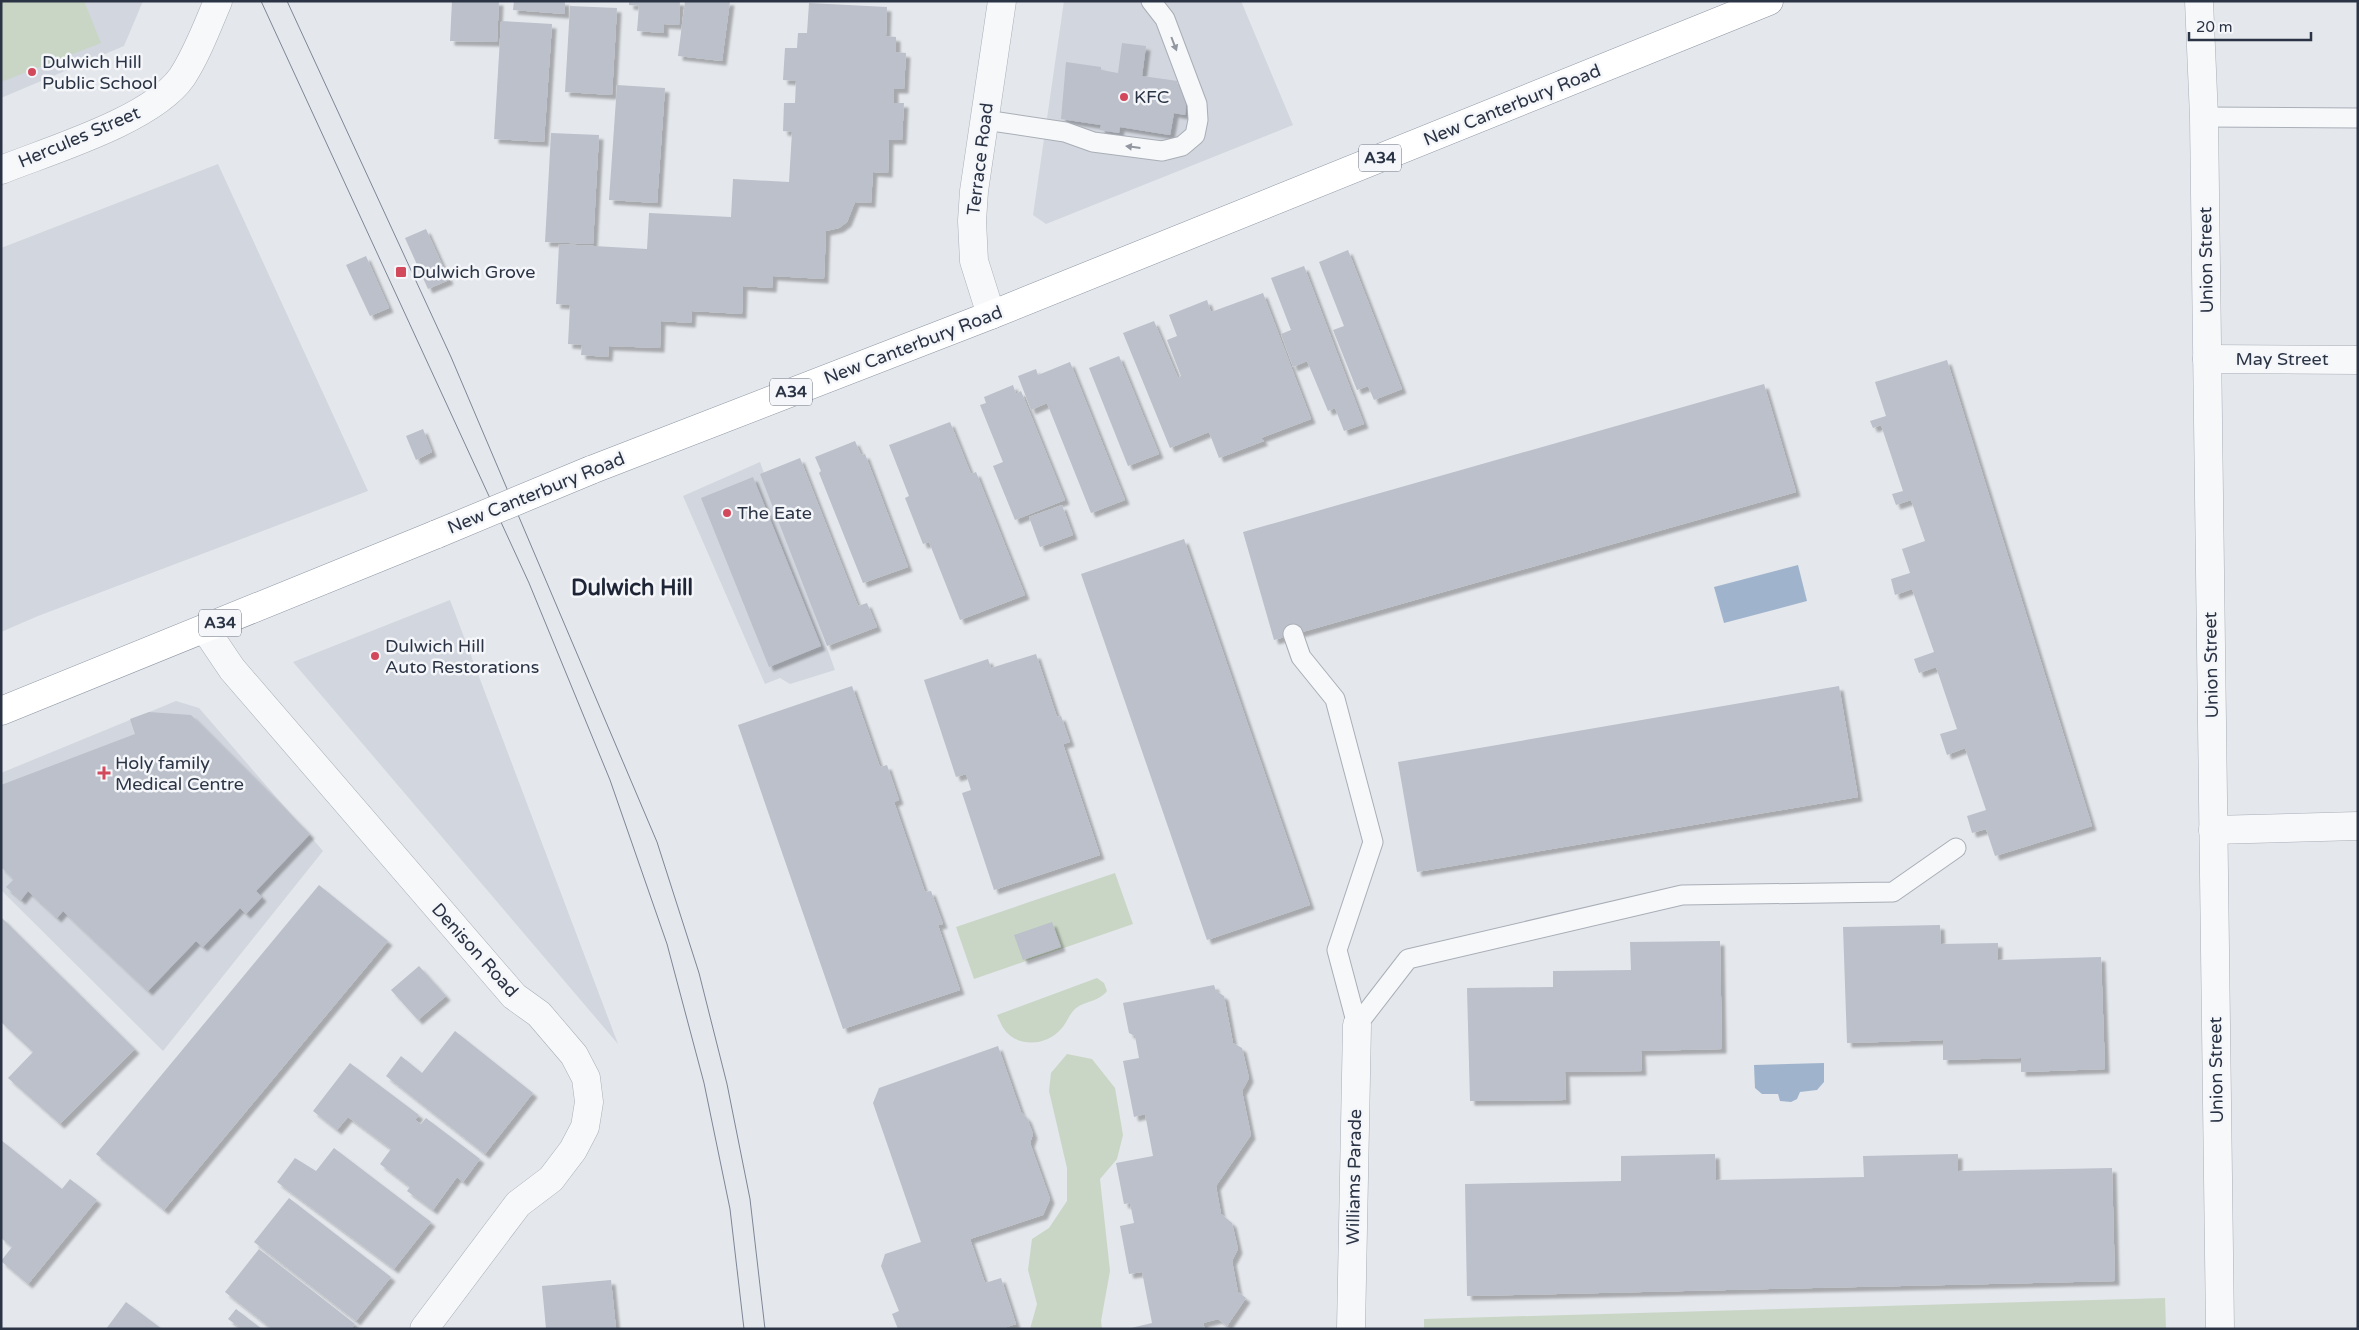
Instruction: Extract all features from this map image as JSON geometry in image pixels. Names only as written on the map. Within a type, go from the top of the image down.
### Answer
[{"type":"highway","name":"New Canterbury Road","points":[[1,711],[591,470],[991,315],[1770,1]]},
{"type":"street","name":"Hercules Street","points":[[1,170],[119,123],[163,96],[181,78],[190,64],[218,1]]},
{"type":"street","name":"Terrace Road","points":[[991,315],[974,261],[972,221],[974,190],[1002,1]]},
{"type":"street","name":"Union Street","points":[[2199,1],[2204,117],[2220,1329]]},
{"type":"street","name":"May Street","points":[[2207,359],[2358,360]]},
{"type":"street","name":"Denison Road","points":[[205,629],[232,669],[514,996],[539,1014],[568,1048],[586,1078],[590,1102],[585,1127],[573,1150],[551,1179],[513,1209],[424,1329]]},
{"type":"street","points":[[2213,830],[2358,826]]},
{"type":"street","name":"Williams Parade","points":[[1351,1329],[1357,1026]]},
{"type":"lane","points":[[985,120],[1065,132],[1093,142],[1162,151],[1182,146],[1195,135],[1198,120],[1197,104],[1165,19],[1151,1]]},
{"type":"lane","points":[[2204,117],[2358,118]]},
{"type":"lane","points":[[1293,634],[1301,657],[1335,699],[1374,842],[1336,950],[1357,1026]]},
{"type":"lane","points":[[1357,1026],[1408,959],[1682,895],[1894,892],[1956,848]]},
{"type":"shaded area","name":"Dulwich Hill Public School","points":[[1,1],[143,1],[124,46],[1,98]]},
{"type":"shaded area","points":[[1064,1],[1241,1],[1293,125],[1046,224],[1033,215]]},
{"type":"shaded area","points":[[218,164],[368,491],[38,616],[1,632],[1,248]]},
{"type":"shaded area","points":[[760,462],[835,670],[790,684],[780,678],[765,684],[683,496]]},
{"type":"shaded area","points":[[450,600],[618,1044],[293,662]]},
{"type":"shaded area","points":[[176,701],[199,708],[323,851],[163,1051],[1,890],[1,773]]},
{"type":"green space","name":"Dulwich Hill Public School","points":[[1,1],[84,1],[101,43],[1,82]]},
{"type":"green space","points":[[1115,873],[1133,924],[974,979],[956,927]]},
{"type":"green space","points":[[1097,978],[1104,983],[1107,991],[1104,995],[1074,1010],[1061,1029],[1048,1039],[1024,1042],[1016,1039],[1004,1029],[997,1015]]},
{"type":"green space","points":[[1067,1054],[1092,1059],[1115,1088],[1123,1135],[1117,1159],[1100,1179],[1110,1271],[1101,1321],[1102,1329],[1030,1329],[1037,1304],[1028,1270],[1032,1239],[1049,1228],[1067,1201],[1067,1168],[1049,1091],[1051,1073]]},
{"type":"green space","points":[[2165,1298],[2166,1329],[1424,1329],[1424,1319]]},
{"type":"water","points":[[1798,565],[1807,601],[1724,623],[1714,587]]},
{"type":"water","points":[[1824,1063],[1824,1082],[1817,1090],[1800,1092],[1797,1099],[1791,1102],[1780,1101],[1778,1094],[1762,1094],[1755,1088],[1754,1065]]},
{"type":"building","points":[[452,1],[499,1],[497,42],[450,41]]},
{"type":"building","points":[[514,1],[565,1],[565,14],[513,10]]},
{"type":"building","points":[[629,1],[680,1],[679,25],[664,24],[664,33],[637,31],[639,6],[629,5]]},
{"type":"building","points":[[685,1],[730,1],[722,61],[678,56]]},
{"type":"building","points":[[809,3],[887,7],[886,36],[896,37],[896,52],[906,53],[904,89],[894,89],[894,103],[904,103],[902,140],[889,140],[888,173],[873,172],[871,203],[855,202],[847,222],[839,228],[826,231],[824,279],[773,276],[772,288],[743,286],[742,314],[692,311],[691,323],[661,321],[660,348],[609,346],[608,357],[581,355],[582,345],[568,344],[570,305],[556,304],[559,244],[647,249],[649,213],[731,217],[733,179],[789,182],[792,132],[783,131],[784,103],[795,103],[796,81],[783,80],[785,48],[797,48],[798,33],[807,33]]},
{"type":"building","points":[[570,6],[617,8],[612,95],[565,92]]},
{"type":"building","points":[[501,21],[552,24],[544,142],[494,139]]},
{"type":"building","name":"KFC","points":[[1122,43],[1146,46],[1142,76],[1178,81],[1177,84],[1180,84],[1186,106],[1185,115],[1174,113],[1170,135],[1120,127],[1119,133],[1100,130],[1101,125],[1061,119],[1066,62],[1101,67],[1101,70],[1118,73]]},
{"type":"building","points":[[617,85],[665,88],[657,203],[609,200]]},
{"type":"building","points":[[551,133],[599,135],[593,244],[545,242]]},
{"type":"building","points":[[426,229],[449,280],[428,289],[405,238]]},
{"type":"building","points":[[1348,250],[1402,389],[1374,400],[1368,386],[1357,390],[1333,330],[1344,326],[1319,262]]},
{"type":"building","points":[[366,256],[389,308],[370,316],[346,265]]},
{"type":"building","points":[[1304,266],[1364,424],[1344,431],[1335,408],[1328,411],[1307,361],[1293,367],[1281,334],[1291,330],[1271,278]]},
{"type":"building","points":[[1263,293],[1311,419],[1261,438],[1264,441],[1219,458],[1209,432],[1170,448],[1123,333],[1154,321],[1178,378],[1181,376],[1167,340],[1177,336],[1169,315],[1207,300],[1211,312]]},
{"type":"building","points":[[1119,356],[1159,454],[1128,466],[1089,368]]},
{"type":"building","points":[[1947,360],[2092,826],[1995,856],[1986,829],[1972,833],[1967,816],[1986,810],[1965,748],[1947,755],[1940,734],[1957,729],[1936,667],[1919,673],[1914,659],[1934,652],[1912,589],[1895,595],[1891,579],[1910,573],[1902,549],[1925,541],[1911,500],[1896,505],[1892,494],[1903,491],[1881,425],[1873,428],[1870,421],[1886,416],[1875,382]]},
{"type":"building","points":[[1070,362],[1125,500],[1091,513],[1047,403],[1031,410],[1018,376],[1036,369],[1038,375]]},
{"type":"building","points":[[1764,384],[1796,492],[1274,640],[1243,532]]},
{"type":"building","points":[[1013,385],[1016,394],[1021,391],[1065,500],[1015,520],[993,466],[1003,462],[980,405],[986,403],[984,397]]},
{"type":"building","points":[[950,422],[971,474],[976,472],[1025,595],[960,620],[929,542],[923,544],[905,498],[909,496],[889,445]]},
{"type":"building","points":[[423,429],[432,452],[416,460],[406,436]]},
{"type":"building","points":[[855,441],[861,455],[865,454],[908,567],[863,583],[819,473],[821,471],[815,457]]},
{"type":"building","points":[[800,458],[858,606],[867,603],[877,627],[827,646],[760,474]]},
{"type":"building","points":[[753,477],[821,646],[769,667],[701,498]]},
{"type":"building","points":[[1062,505],[1073,535],[1040,547],[1029,517]]},
{"type":"building","points":[[1184,539],[1310,905],[1207,940],[1081,574]]},
{"type":"building","points":[[1036,654],[1057,717],[1061,716],[1070,742],[1063,744],[1100,855],[994,890],[962,793],[971,790],[966,774],[956,777],[924,680],[988,659],[991,668]]},
{"type":"building","points":[[852,686],[880,767],[887,765],[899,800],[894,802],[925,892],[931,891],[943,924],[938,925],[960,990],[843,1029],[738,725]]},
{"type":"building","points":[[1839,686],[1858,797],[1417,872],[1398,762]]},
{"type":"building","points":[[149,712],[191,715],[310,834],[256,891],[262,897],[246,914],[240,908],[203,947],[196,941],[148,991],[63,911],[57,918],[28,891],[21,900],[6,887],[14,879],[1,867],[1,785],[135,734],[130,719]]},
{"type":"building","points":[[319,885],[388,941],[164,1210],[96,1154]]},
{"type":"building","points":[[1,917],[135,1049],[60,1124],[8,1078],[33,1052],[1,1022]]},
{"type":"building","points":[[1052,922],[1061,947],[1023,960],[1014,935]]},
{"type":"building","points":[[1940,925],[1941,944],[1998,943],[1998,960],[2101,957],[2105,1069],[2021,1072],[2021,1058],[1943,1060],[1943,1040],[1847,1043],[1843,927]]},
{"type":"building","points":[[1720,941],[1722,1049],[1641,1051],[1642,1071],[1565,1072],[1566,1100],[1470,1101],[1467,988],[1553,987],[1553,971],[1631,970],[1630,942]]},
{"type":"building","points":[[419,966],[446,996],[418,1020],[391,990]]},
{"type":"building","points":[[1214,985],[1216,991],[1224,996],[1233,1043],[1242,1048],[1249,1078],[1242,1091],[1251,1135],[1216,1186],[1221,1214],[1232,1223],[1238,1249],[1232,1261],[1238,1292],[1246,1298],[1227,1326],[1218,1319],[1203,1323],[1205,1329],[1127,1329],[1152,1323],[1142,1272],[1129,1274],[1120,1226],[1134,1223],[1130,1203],[1124,1204],[1116,1163],[1153,1156],[1145,1114],[1134,1117],[1123,1061],[1139,1058],[1135,1036],[1129,1033],[1123,1003]]},
{"type":"building","points":[[455,1031],[533,1093],[485,1154],[386,1076],[401,1056],[422,1073]]},
{"type":"building","points":[[998,1046],[1021,1112],[1027,1118],[1033,1134],[1030,1143],[1050,1199],[1043,1215],[970,1239],[985,1283],[1001,1278],[1016,1324],[1001,1329],[898,1329],[892,1314],[899,1311],[881,1266],[885,1254],[921,1242],[873,1103],[879,1088]]},
{"type":"building","points":[[350,1063],[419,1115],[415,1120],[421,1124],[426,1118],[480,1159],[463,1182],[457,1177],[433,1210],[407,1191],[410,1187],[380,1164],[391,1149],[348,1117],[337,1130],[313,1111]]},
{"type":"building","points":[[1,1140],[62,1189],[70,1179],[97,1200],[28,1284],[1,1261],[12,1247],[1,1238]]},
{"type":"building","points":[[334,1148],[431,1222],[394,1269],[277,1182],[295,1158],[316,1171]]},
{"type":"building","points":[[1715,1154],[1716,1180],[1864,1177],[1863,1156],[1958,1154],[1958,1171],[2112,1168],[2115,1281],[1467,1296],[1465,1184],[1621,1181],[1621,1156]]},
{"type":"building","points":[[289,1198],[391,1277],[356,1321],[254,1242]]},
{"type":"building","points":[[259,1249],[355,1324],[351,1329],[272,1329],[225,1292]]},
{"type":"building","points":[[611,1280],[616,1329],[546,1329],[542,1286]]},
{"type":"building","points":[[126,1302],[162,1329],[106,1329]]},
{"type":"building","points":[[236,1309],[262,1329],[242,1329],[228,1319]]},
{"type":"tram line","points":[[261,1],[529,583],[610,780],[667,944],[704,1083],[730,1209],[744,1329]]},
{"type":"tram line","points":[[287,1],[451,357],[657,842],[699,973],[727,1084],[750,1199],[765,1329]]},
{"type":"place","name":"Dulwich Hill Public School","points":[[32,72]]},
{"type":"place","name":"KFC","points":[[1124,97]]},
{"type":"place","name":"Dulwich Grove","points":[[401,272]]},
{"type":"place","name":"The Eate","points":[[727,513]]},
{"type":"place","name":"Dulwich Hill Auto Restorations","points":[[375,656]]},
{"type":"place","name":"Holy family Medical Centre","points":[[104,773]]},
{"type":"district","name":"Dulwich Hill","points":[[632,588]]}]
